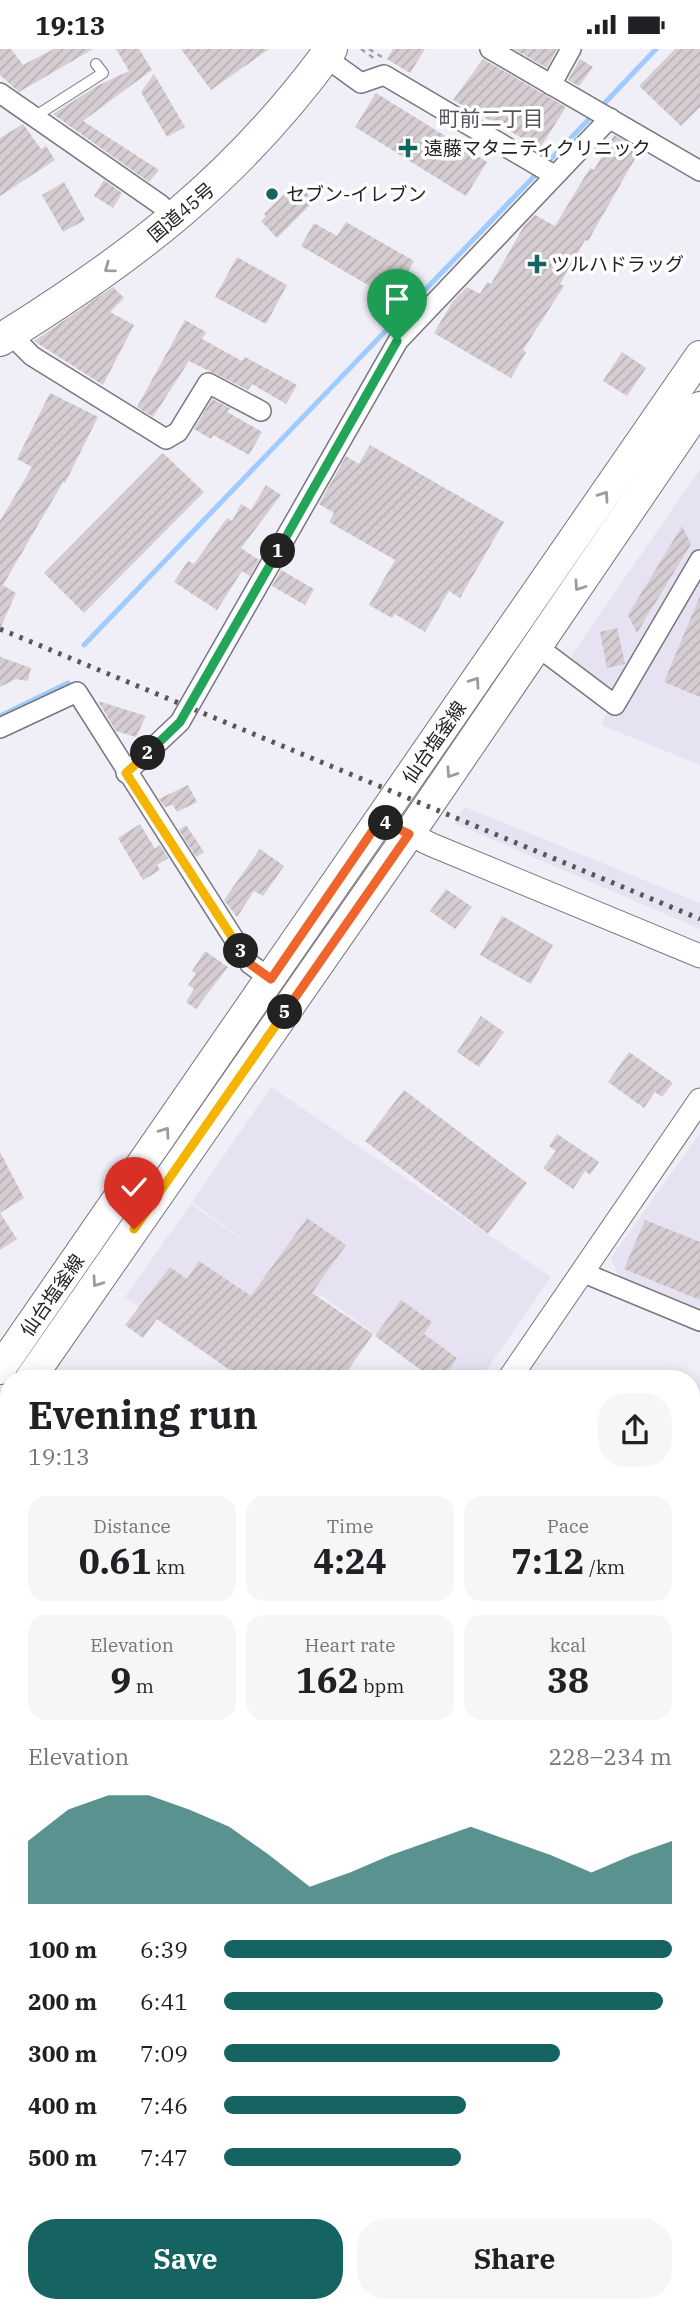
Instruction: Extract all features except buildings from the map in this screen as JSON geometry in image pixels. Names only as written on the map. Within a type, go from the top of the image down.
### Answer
[{"type":"highway","name":"国道45号","points":[[3,330],[70,270],[161,205],[321,52]]},
{"type":"highway","name":"国道45号","points":[[3,330],[100,275],[177,218],[237,163],[293,99],[321,52]]},
{"type":"main road","name":"仙台塩釜線","points":[[0,1369],[700,356]]},
{"type":"main road","name":"仙台塩釜線","points":[[36,1370],[538,647],[700,407]]},
{"type":"street","points":[[490,49],[700,171]]},
{"type":"street","points":[[551,85],[571,49]]},
{"type":"street","points":[[321,52],[360,83],[384,75],[545,170]]},
{"type":"street","points":[[0,93],[161,205]]},
{"type":"street","points":[[126,773],[180,722],[397,341],[545,170],[608,117]]},
{"type":"street","points":[[3,330],[32,356],[166,439],[178,432],[208,383],[261,411]]},
{"type":"street","points":[[538,647],[615,705],[700,559]]},
{"type":"street","points":[[0,729],[77,692],[126,773],[250,964],[271,979]]},
{"type":"street","points":[[380,820],[700,956]]},
{"type":"street","points":[[515,1370],[700,1100]]},
{"type":"street","points":[[584,1273],[700,1321]]},
{"type":"lane","points":[[34,117],[103,73],[96,64]]},
{"type":"path","points":[[361,49],[379,62],[382,57],[369,49]]},
{"type":"shaded area","points":[[700,469],[700,765],[601,725],[608,711],[571,656]]},
{"type":"shaded area","points":[[465,807],[700,903],[700,929],[454,823]]},
{"type":"shaded area","points":[[271,1087],[551,1277],[486,1370],[425,1370],[321,1295],[268,1370],[229,1370],[125,1297],[191,1204],[272,1261],[192,1202]]},
{"type":"shaded area","points":[[700,1133],[700,1308],[619,1276],[611,1258]]},
{"type":"waterway","points":[[600,108],[656,49]]},
{"type":"waterway","points":[[84,645],[593,115]]},
{"type":"waterway","points":[[0,716],[68,683]]},
{"type":"railway","points":[[0,629],[700,919]]},
{"type":"place","name":"遠藤マタニティクリニック","points":[[408,148]]},
{"type":"place","name":"セブン-イレブン","points":[[272,194]]},
{"type":"place","name":"ツルハドラッグ","points":[[537,264]]},
{"type":"district","name":"町前二丁目","points":[[491,119]]},
{"type":"route","points":[[134,1229],[409,834],[380,820],[271,979],[250,964],[126,773],[180,722],[397,341]]}]
